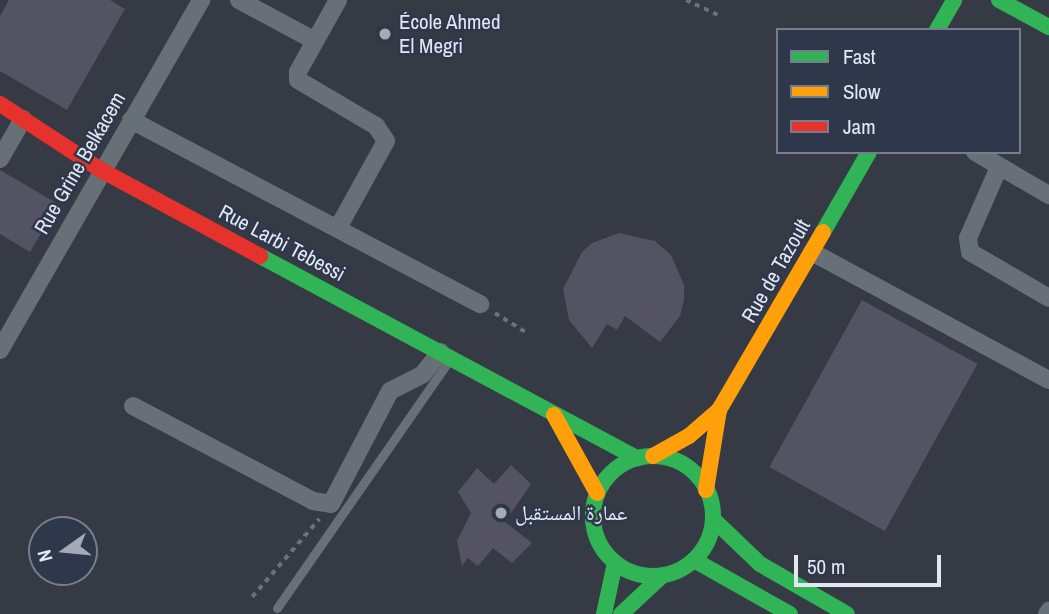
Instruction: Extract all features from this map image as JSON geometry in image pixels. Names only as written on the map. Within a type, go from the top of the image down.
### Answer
[{"type":"street","name":"Rue Grine Belkacem","points":[[0,350],[201,0]]},
{"type":"street","points":[[239,0],[315,41]]},
{"type":"street","points":[[338,0],[298,72],[299,82],[376,126],[386,141],[338,228]]},
{"type":"street","points":[[938,28],[954,0]]},
{"type":"street","points":[[999,0],[1049,27]]},
{"type":"street","name":"Rue Larbi Tebessi","points":[[0,104],[101,170],[446,355],[645,457]]},
{"type":"street","points":[[0,159],[23,119]]},
{"type":"street","points":[[131,120],[480,304]]},
{"type":"street","name":"Rue de Tazoult","points":[[645,457],[689,436],[719,410],[868,154]]},
{"type":"street","points":[[978,154],[1049,195]]},
{"type":"street","points":[[999,167],[968,238],[970,252],[1049,298]]},
{"type":"street","points":[[812,252],[1049,380]]},
{"type":"street","points":[[133,406],[313,501],[331,504],[390,391],[424,374],[446,355]]},
{"type":"street","name":"Rue Larbi Tebessi","points":[[549,409],[569,435],[597,494]]},
{"type":"street","name":"Rue de Tazoult","points":[[706,490],[719,410]]},
{"type":"street","points":[[621,614],[663,575],[694,560],[707,541],[713,519],[706,490],[685,465],[645,457],[606,477],[597,494],[594,531],[615,563],[638,574],[663,575]]},
{"type":"street","points":[[713,519],[760,564],[847,614]]},
{"type":"street","points":[[694,560],[790,614]]},
{"type":"street","points":[[604,614],[615,563]]},
{"type":"lane","points":[[277,608],[446,355]]},
{"type":"path","points":[[686,0],[718,15]]},
{"type":"path","points":[[480,304],[529,334]]},
{"type":"path","points":[[253,597],[331,504]]},
{"type":"building","points":[[9,0],[110,0],[125,9],[67,110],[0,71],[0,16]]},
{"type":"building","points":[[0,170],[58,204],[30,252],[0,234]]},
{"type":"building","points":[[619,233],[655,241],[671,255],[684,285],[684,300],[680,316],[660,342],[625,316],[617,330],[607,324],[592,348],[569,320],[563,289],[582,252],[592,243]]},
{"type":"building","points":[[862,300],[977,364],[885,531],[769,467]]},
{"type":"building","points":[[511,465],[531,484],[505,522],[532,543],[512,563],[493,548],[478,566],[468,558],[462,566],[457,541],[471,513],[458,492],[477,468],[494,484]]},
{"type":"traffic: fast","points":[[938,28],[954,0]]},
{"type":"traffic: fast","points":[[999,0],[1049,27]]},
{"type":"traffic: fast","points":[[823,232],[868,154]]},
{"type":"traffic: fast","points":[[260,256],[637,458]]},
{"type":"traffic: fast","points":[[653,456],[676,461],[695,474],[708,493],[713,516],[708,539],[695,558],[676,571],[653,576],[630,571],[611,558],[598,539],[593,516],[598,493],[611,474],[630,461],[653,456]]},
{"type":"traffic: fast","points":[[713,519],[760,564],[847,614]]},
{"type":"traffic: fast","points":[[694,560],[790,614]]},
{"type":"traffic: fast","points":[[604,614],[615,563]]},
{"type":"traffic: fast","points":[[621,614],[663,575]]},
{"type":"traffic: slow","points":[[706,490],[719,410],[823,232]]},
{"type":"traffic: slow","points":[[653,456],[689,436],[719,410]]},
{"type":"traffic: slow","points":[[554,415],[597,493]]},
{"type":"traffic: jam","points":[[0,104],[101,170],[260,256]]},
{"type":"place","name":"École Ahmed El Megri","points":[[385,34]]},
{"type":"place","name":"عمارة المستقبل","points":[[501,513]]}]
